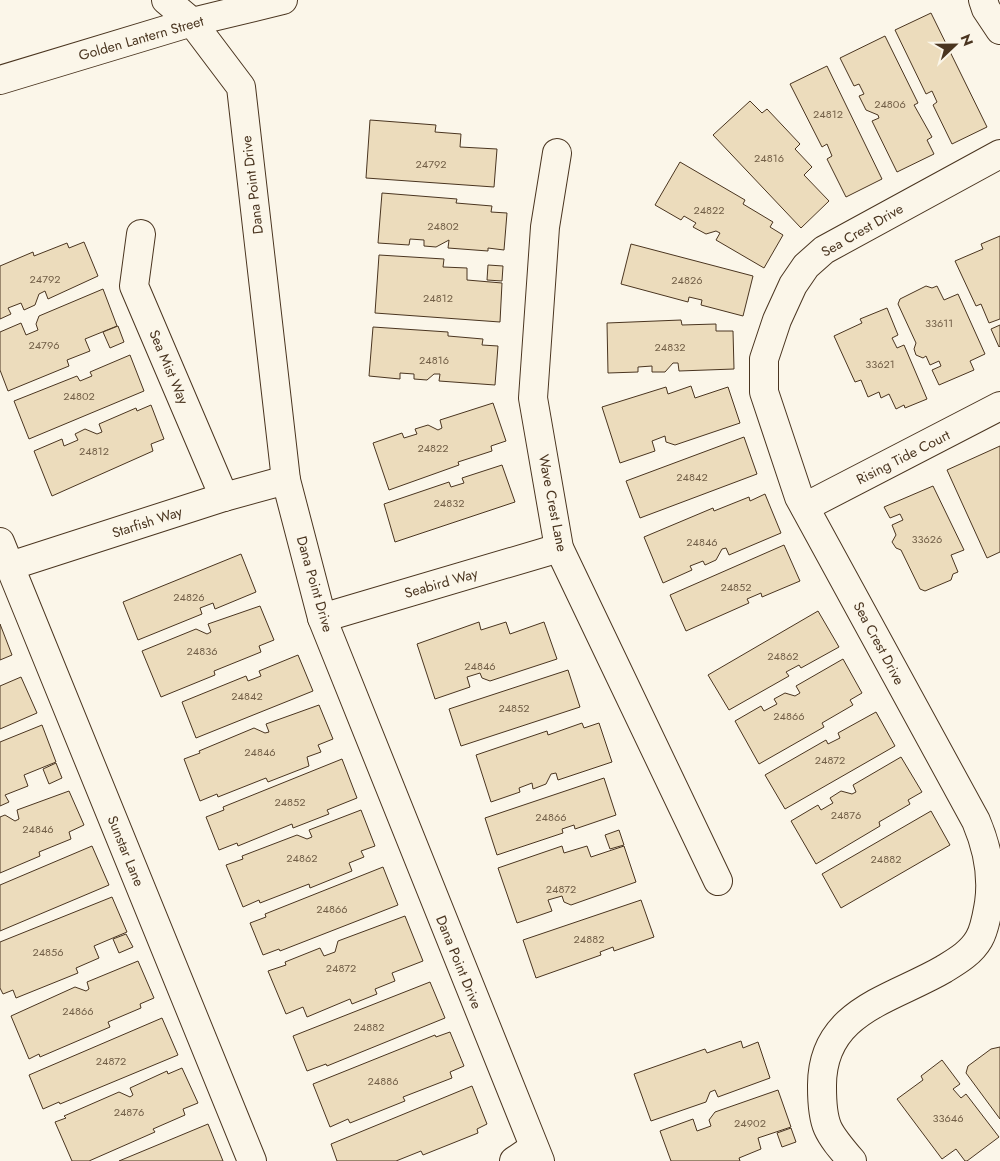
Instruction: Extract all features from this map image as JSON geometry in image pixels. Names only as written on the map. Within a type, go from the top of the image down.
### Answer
[{"type":"street","name":"Dana Point Drive","points":[[166,0],[192,22],[241,87],[286,480],[322,618],[529,1157]]},
{"type":"street","name":"Golden Lantern Street","points":[[0,80],[192,22],[283,0]]},
{"type":"street","points":[[983,0],[986,9],[1000,30]]},
{"type":"street","name":"Wave Crest Lane","points":[[557,153],[545,227],[533,398],[559,548],[718,881]]},
{"type":"street","name":"Sea Crest Drive","points":[[852,1161],[830,1135],[822,1116],[824,1061],[831,1042],[850,1019],[861,1011],[923,981],[962,958],[980,938],[988,909],[991,887],[984,841],[976,822],[799,497],[764,392],[764,359],[777,320],[793,285],[806,266],[824,250],[1000,154]]},
{"type":"street","name":"Sea Mist Way","points":[[141,234],[134,286],[224,497]]},
{"type":"street","name":"Rising Tide Court","points":[[805,507],[1000,406]]},
{"type":"street","name":"Starfish Way","points":[[5,554],[286,480]]},
{"type":"street","name":"Seabird Way","points":[[322,618],[559,548]]},
{"type":"street","name":"Sunstar Lane","points":[[5,554],[252,1161]]},
{"type":"building","points":[[931,13],[987,127],[952,144],[933,105],[937,102],[932,91],[926,94],[895,30]]},
{"type":"building","points":[[885,36],[918,103],[914,105],[932,137],[927,140],[934,154],[897,172],[872,121],[879,118],[878,115],[866,110],[859,96],[864,94],[859,84],[854,86],[840,58]]},
{"type":"building","points":[[827,66],[882,179],[846,197],[827,159],[832,156],[827,144],[822,147],[790,84]]},
{"type":"building","points":[[750,101],[762,113],[767,109],[800,144],[795,149],[812,167],[804,175],[829,201],[801,228],[713,135]]},
{"type":"building","points":[[370,120],[436,125],[435,132],[461,134],[460,147],[497,149],[494,187],[366,178]]},
{"type":"building","points":[[680,162],[745,200],[743,204],[773,222],[770,227],[783,235],[764,268],[716,240],[720,233],[716,231],[706,234],[693,227],[696,223],[684,216],[681,220],[655,205]]},
{"type":"building","points":[[382,193],[457,199],[456,203],[492,206],[491,212],[507,213],[504,250],[488,248],[488,251],[448,248],[449,240],[436,247],[424,246],[424,240],[410,239],[409,245],[378,243]]},
{"type":"building","points":[[1000,236],[1000,319],[989,323],[981,304],[976,306],[955,261],[983,249],[981,244]]},
{"type":"building","points":[[84,242],[98,276],[48,299],[45,291],[39,294],[35,305],[24,310],[21,303],[8,308],[11,314],[0,319],[0,266],[33,252],[34,256],[67,243],[69,248]]},
{"type":"building","points":[[631,244],[753,276],[743,316],[701,305],[702,300],[689,297],[688,302],[621,284]]},
{"type":"building","points":[[379,255],[444,259],[443,267],[467,268],[467,280],[502,283],[500,322],[375,313]]},
{"type":"building","points":[[488,265],[503,266],[502,281],[487,280]]},
{"type":"building","points":[[926,286],[932,288],[937,286],[944,300],[958,294],[985,354],[970,361],[974,370],[939,385],[932,370],[941,366],[939,361],[930,365],[926,356],[923,358],[916,355],[914,349],[916,343],[898,304],[900,299]]},
{"type":"building","points":[[103,289],[117,326],[85,339],[90,351],[67,360],[69,366],[8,391],[0,370],[0,332],[21,323],[26,335],[38,330],[36,324],[39,316]]},
{"type":"building","points":[[887,308],[898,335],[892,338],[897,348],[904,345],[927,399],[905,408],[904,405],[896,409],[889,394],[881,398],[879,392],[868,397],[861,380],[855,382],[834,336],[862,323],[860,319]]},
{"type":"building","points":[[681,320],[682,325],[716,324],[716,331],[733,331],[734,369],[679,371],[678,363],[673,363],[665,372],[652,372],[652,366],[638,367],[638,372],[608,373],[607,323]]},
{"type":"building","points":[[1000,325],[1000,346],[999,347],[991,329]]},
{"type":"building","points":[[118,326],[124,342],[110,348],[103,332]]},
{"type":"building","points":[[373,327],[448,332],[448,336],[483,339],[482,345],[498,346],[495,385],[439,381],[440,374],[434,374],[427,380],[414,379],[414,374],[400,373],[400,379],[369,376]]},
{"type":"building","points":[[130,355],[144,391],[29,439],[14,401],[77,376],[80,381],[92,376],[90,372]]},
{"type":"building","points":[[691,386],[695,398],[728,387],[740,423],[675,445],[666,442],[665,436],[652,441],[655,451],[620,463],[602,407],[666,387],[668,394]]},
{"type":"building","points":[[493,403],[506,441],[491,446],[492,451],[458,462],[459,465],[389,490],[373,443],[402,433],[404,438],[417,434],[415,429],[428,425],[438,430],[442,428],[440,420]]},
{"type":"building","points":[[151,405],[164,439],[151,444],[153,451],[52,496],[34,451],[62,439],[64,446],[78,440],[75,434],[85,429],[97,434],[102,432],[99,424],[136,408],[137,411]]},
{"type":"building","points":[[744,437],[757,474],[640,518],[626,481]]},
{"type":"building","points":[[1000,446],[1000,552],[987,558],[947,470]]},
{"type":"building","points":[[502,465],[515,502],[395,542],[384,504],[449,482],[451,487],[464,483],[462,478]]},
{"type":"building","points":[[933,486],[964,550],[951,555],[958,572],[953,574],[951,580],[925,591],[920,589],[901,550],[896,548],[892,542],[896,535],[892,525],[903,520],[900,514],[890,518],[884,507]]},
{"type":"building","points":[[765,494],[781,533],[729,555],[726,548],[722,549],[716,560],[705,565],[703,561],[690,566],[692,570],[663,583],[644,537],[713,508],[714,511],[749,497],[750,501]]},
{"type":"building","points":[[784,545],[800,581],[762,597],[761,593],[747,599],[749,603],[686,631],[670,595]]},
{"type":"building","points":[[241,554],[256,592],[215,609],[213,603],[200,608],[202,614],[138,640],[123,602]]},
{"type":"building","points":[[260,606],[274,640],[259,646],[261,652],[214,671],[215,675],[161,697],[142,651],[196,629],[207,634],[211,632],[208,624]]},
{"type":"building","points":[[818,611],[839,647],[801,668],[799,665],[786,672],[789,676],[729,710],[708,675]]},
{"type":"building","points":[[479,622],[481,630],[506,622],[510,634],[544,622],[557,659],[490,681],[482,678],[480,673],[467,677],[470,687],[435,699],[417,644]]},
{"type":"building","points":[[0,624],[12,655],[0,660]]},
{"type":"building","points":[[298,655],[313,691],[196,738],[182,702],[246,676],[248,681],[261,676],[259,671]]},
{"type":"building","points":[[843,659],[862,693],[850,700],[853,705],[822,723],[824,727],[759,764],[735,721],[761,706],[764,711],[777,704],[774,699],[785,693],[795,696],[800,693],[796,686]]},
{"type":"building","points":[[568,670],[580,707],[461,746],[449,709]]},
{"type":"building","points":[[21,677],[37,713],[0,729],[0,686]]},
{"type":"building","points":[[319,705],[333,739],[318,745],[321,752],[307,757],[309,766],[268,782],[266,778],[218,797],[217,794],[200,801],[184,759],[254,728],[265,733],[269,732],[266,724]]},
{"type":"building","points":[[876,712],[895,746],[785,809],[765,775],[826,740],[828,744],[840,738],[838,733]]},
{"type":"building","points":[[582,723],[584,728],[599,723],[612,762],[558,780],[556,773],[551,774],[546,784],[533,789],[532,783],[519,788],[520,792],[491,802],[476,755],[547,731],[548,735]]},
{"type":"building","points":[[42,725],[56,762],[24,775],[28,786],[5,795],[9,802],[0,806],[0,742]]},
{"type":"building","points":[[901,757],[922,792],[908,800],[910,804],[879,822],[880,826],[816,864],[791,821],[818,805],[821,810],[833,803],[830,798],[841,791],[852,794],[856,792],[853,785]]},
{"type":"building","points":[[342,759],[357,798],[327,810],[329,814],[293,828],[292,824],[238,846],[237,843],[219,850],[206,817],[224,810],[223,807]]},
{"type":"building","points":[[56,763],[62,778],[49,784],[43,769]]},
{"type":"building","points":[[604,778],[616,815],[575,829],[574,825],[562,829],[563,833],[497,855],[485,818]]},
{"type":"building","points":[[69,791],[84,825],[69,832],[71,839],[39,852],[40,856],[0,873],[0,817],[5,815],[15,821],[19,819],[17,810]]},
{"type":"building","points":[[361,810],[375,846],[361,851],[364,857],[349,863],[352,871],[310,888],[309,884],[260,903],[259,900],[243,907],[226,865],[243,859],[242,856],[297,835],[307,839],[312,837],[309,830]]},
{"type":"building","points":[[931,811],[950,845],[841,908],[822,874]]},
{"type":"building","points":[[619,830],[624,845],[610,849],[605,835]]},
{"type":"building","points":[[92,846],[109,885],[0,931],[0,885]]},
{"type":"building","points":[[562,846],[564,853],[587,846],[591,857],[624,846],[636,882],[571,905],[564,902],[562,896],[548,900],[552,911],[517,923],[498,868]]},
{"type":"building","points":[[383,867],[398,905],[280,951],[279,949],[263,955],[250,923],[266,917],[265,914]]},
{"type":"building","points":[[112,897],[127,932],[94,946],[99,958],[76,968],[78,973],[16,998],[13,990],[3,994],[0,988],[0,942]]},
{"type":"building","points":[[641,900],[654,937],[614,951],[613,947],[600,952],[601,955],[536,978],[523,940]]},
{"type":"building","points":[[405,916],[423,961],[392,973],[395,981],[375,989],[377,994],[352,1004],[350,999],[307,1017],[303,1007],[286,1014],[268,971],[286,965],[285,962],[320,948],[324,956],[335,952],[338,941]]},
{"type":"building","points":[[126,934],[133,947],[119,953],[113,939]]},
{"type":"building","points":[[138,961],[154,998],[140,1004],[141,1008],[108,1022],[110,1027],[40,1057],[39,1054],[29,1059],[11,1016],[75,987],[86,991],[89,989],[87,982]]},
{"type":"building","points":[[430,982],[445,1018],[327,1066],[326,1064],[307,1071],[293,1036]]},
{"type":"building","points":[[162,1018],[178,1055],[60,1104],[59,1102],[43,1109],[29,1075]]},
{"type":"building","points":[[450,1032],[464,1066],[450,1072],[452,1078],[403,1097],[405,1101],[350,1123],[348,1119],[330,1127],[313,1084],[435,1035],[436,1037]]},
{"type":"building","points":[[741,1041],[743,1048],[758,1042],[770,1078],[718,1097],[715,1090],[710,1092],[706,1102],[651,1121],[634,1074],[705,1049],[707,1053]]},
{"type":"building","points":[[1000,1047],[1000,1119],[966,1073],[968,1066],[991,1049]]},
{"type":"building","points":[[942,1060],[960,1084],[953,1089],[961,1098],[966,1094],[999,1137],[967,1161],[956,1149],[942,1159],[897,1099],[923,1080],[921,1076]]},
{"type":"building","points":[[182,1068],[198,1103],[183,1109],[185,1115],[153,1129],[155,1132],[89,1161],[72,1161],[55,1122],[66,1118],[64,1116],[119,1092],[130,1097],[133,1095],[130,1088],[167,1071],[168,1074]]},
{"type":"building","points":[[472,1086],[487,1124],[477,1129],[478,1133],[423,1155],[421,1151],[396,1161],[337,1161],[331,1144]]},
{"type":"building","points":[[778,1090],[791,1127],[758,1138],[761,1149],[739,1158],[740,1161],[671,1161],[660,1131],[693,1119],[697,1131],[711,1126],[709,1120],[715,1112]]},
{"type":"building","points":[[208,1124],[223,1161],[119,1161]]},
{"type":"building","points":[[791,1128],[796,1142],[782,1147],[777,1133]]}]
